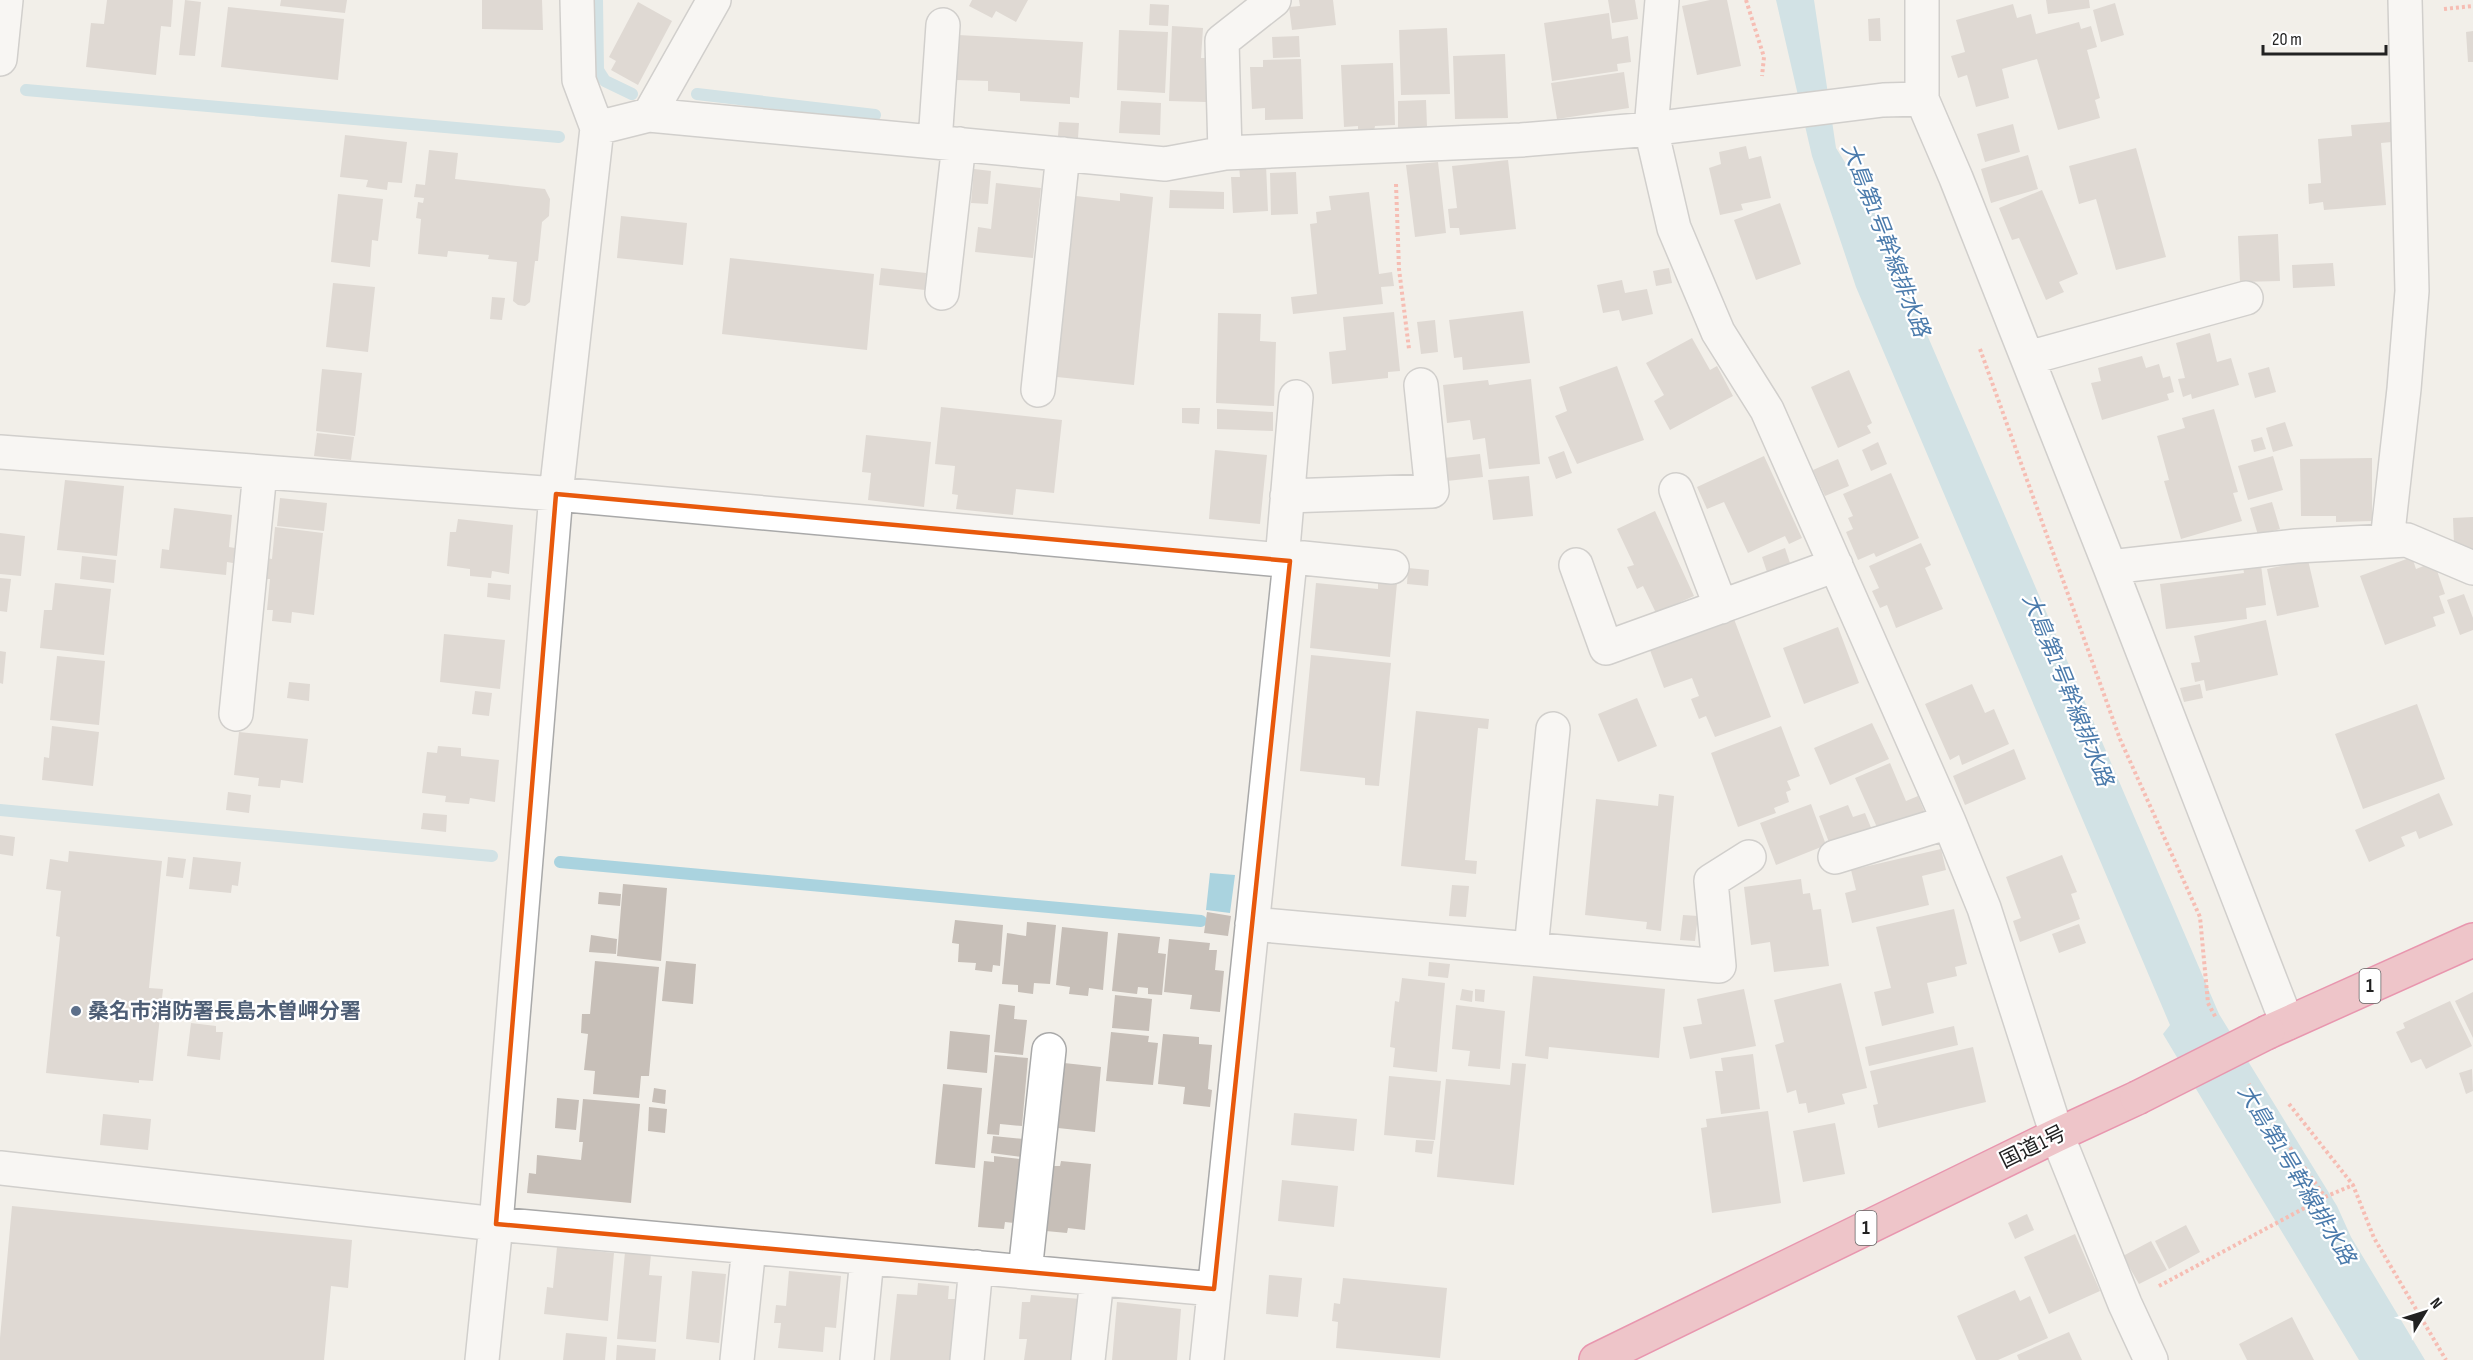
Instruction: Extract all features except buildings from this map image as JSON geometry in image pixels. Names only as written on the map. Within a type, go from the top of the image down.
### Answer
[{"type":"highway","name":"国道1号","points":[[1596,1360],[2277,1028],[2473,940]]},
{"type":"street","points":[[0,59],[6,0]]},
{"type":"street","points":[[482,1360],[496,1224],[556,494],[597,128],[579,80],[577,0]]},
{"type":"street","points":[[649,114],[714,0]]},
{"type":"street","points":[[1225,153],[1222,41],[1274,0]]},
{"type":"street","points":[[1662,0],[1651,129],[1674,228],[1718,332],[1767,410],[1949,822],[1984,908],[2057,1135],[2125,1304],[2151,1360]]},
{"type":"street","points":[[1922,0],[1922,99],[2028,358],[2110,567],[2277,1028]]},
{"type":"street","points":[[2387,541],[2412,291],[2405,0]]},
{"type":"street","points":[[942,293],[946,143],[943,25]]},
{"type":"street","points":[[597,128],[649,114],[1166,164],[1225,153],[1521,140],[1651,129],[1883,100],[1922,99]]},
{"type":"street","points":[[1038,390],[1063,154]]},
{"type":"street","points":[[2028,358],[2246,298]]},
{"type":"street","points":[[1287,496],[1432,491],[1422,385]]},
{"type":"street","points":[[1207,1360],[1252,924],[1286,560],[1287,496],[1296,397]]},
{"type":"street","points":[[0,452],[556,494],[1286,560],[1304,558],[1392,567]]},
{"type":"street","points":[[236,714],[260,472]]},
{"type":"street","points":[[1676,490],[1721,607]]},
{"type":"street","points":[[2110,567],[2296,546],[2407,540],[2473,568]]},
{"type":"street","points":[[1576,565],[1606,648],[1836,565]]},
{"type":"street","points":[[1531,950],[1552,729]]},
{"type":"street","points":[[1835,857],[1949,822]]},
{"type":"street","points":[[1252,924],[1719,966],[1711,881],[1749,857]]},
{"type":"street","points":[[1025,1272],[1049,1050]]},
{"type":"street","points":[[0,1168],[496,1224],[1214,1289]]},
{"type":"street","points":[[737,1360],[749,1247]]},
{"type":"street","points":[[857,1360],[867,1258]]},
{"type":"street","points":[[967,1360],[976,1267]]},
{"type":"street","points":[[1088,1360],[1097,1279]]},
{"type":"path","points":[[1746,0],[1764,57],[1769,114]]},
{"type":"path","points":[[1394,147],[1399,269],[1413,378],[1422,385]]},
{"type":"path","points":[[1978,345],[2120,739],[2200,917],[2208,1003],[2218,1023]]},
{"type":"path","points":[[2248,1082],[2258,1102],[2325,1197]]},
{"type":"path","points":[[2289,1104],[2353,1185],[2374,1238],[2446,1360]]},
{"type":"path","points":[[2125,1304],[2325,1197],[2353,1185]]},
{"type":"highlighted area","points":[[556,494],[1290,561],[1214,1289],[496,1224]]},
{"type":"water","name":"大島第1号幹線排水路","points":[[1776,0],[1814,0],[1836,148],[1870,202],[2219,1014],[2337,1206],[2351,1237],[2425,1360],[2359,1360],[2163,1034],[2170,1025],[1856,287],[1812,156]]},
{"type":"water","points":[[1210,873],[1235,875],[1230,913],[1206,910]]},
{"type":"waterway","points":[[597,0],[598,70],[605,81],[632,94]]},
{"type":"waterway","points":[[26,90],[559,137]]},
{"type":"waterway","points":[[697,94],[875,115]]},
{"type":"waterway","points":[[0,810],[492,856]]},
{"type":"waterway","points":[[560,862],[1201,921]]},
{"type":"place","name":"桑名市消防署長島木曽岬分署","points":[[76,1011]]}]
